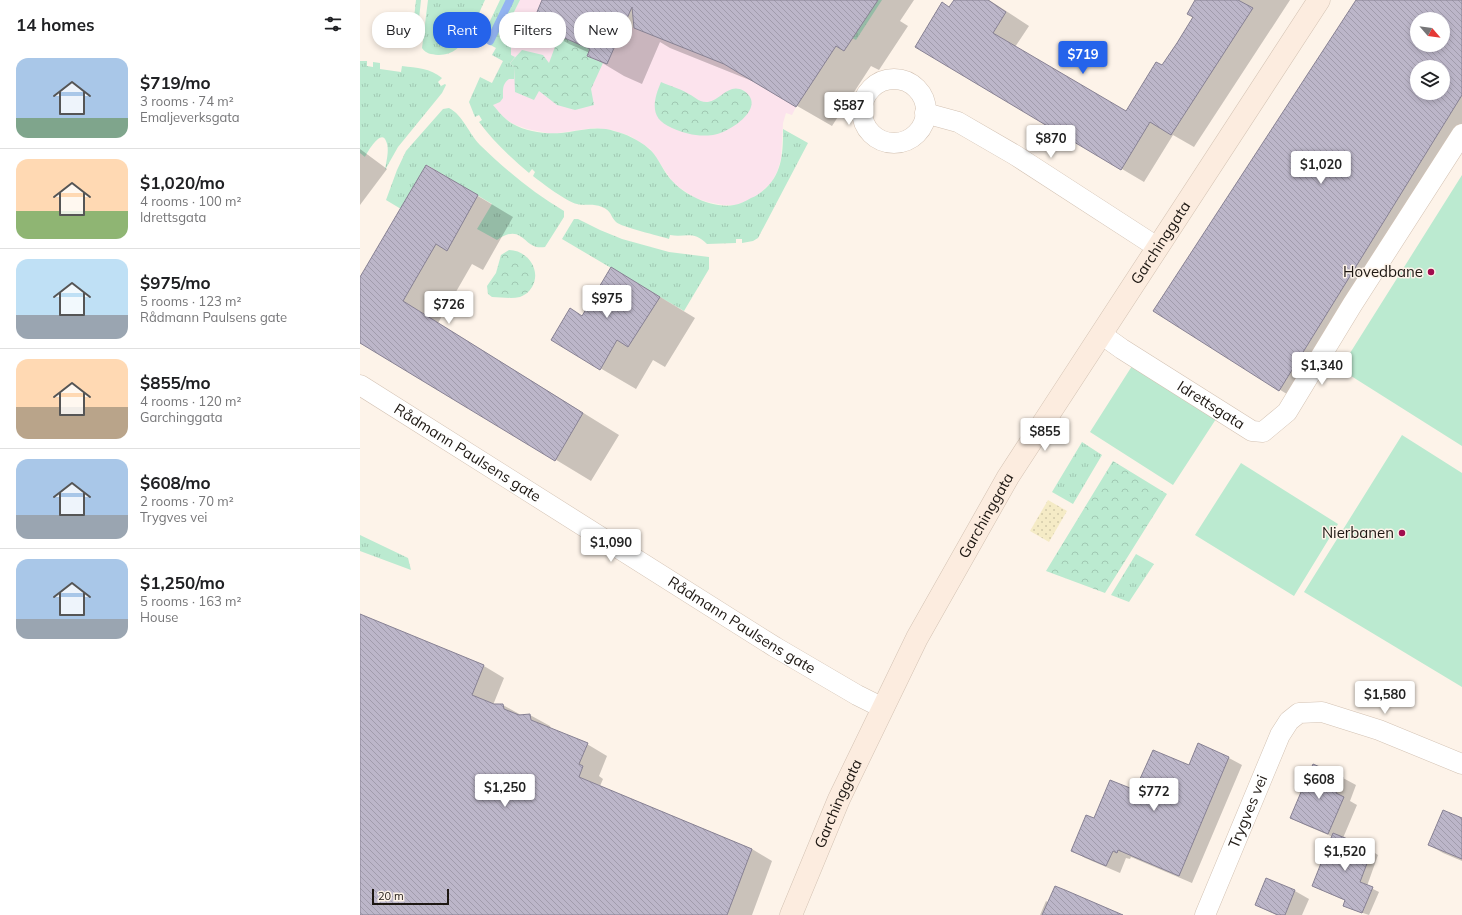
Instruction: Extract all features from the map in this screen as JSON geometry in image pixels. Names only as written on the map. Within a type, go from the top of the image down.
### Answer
[{"type":"street","name":"Garchinggata","points":[[791,915],[839,799],[917,638],[1008,477],[1319,0]]},
{"type":"street","points":[[925,113],[958,122],[1009,151],[1157,247]]},
{"type":"street","name":"Idrettsgata","points":[[1101,334],[1122,349],[1252,431],[1263,432],[1287,412],[1356,298],[1462,134]]},
{"type":"street","name":"Rådmann Paulsens gate","points":[[360,385],[775,647],[857,695],[883,708]]},
{"type":"street","name":"Trygves vei","points":[[1206,915],[1280,735],[1289,721],[1299,714],[1322,712],[1379,730],[1462,764]]},
{"type":"shaded area","points":[[520,0],[564,0],[594,12],[574,12],[574,48],[632,48],[632,27],[724,64],[796,107],[792,115],[786,113],[783,123],[781,159],[772,182],[757,196],[736,205],[723,205],[708,202],[695,198],[674,184],[650,149],[630,136],[612,130],[594,128],[552,134],[527,129],[513,124],[503,117],[493,105],[492,83],[503,61],[492,55],[499,41],[499,48],[566,48],[566,12],[514,12]]},
{"type":"green space","points":[[416,0],[421,0],[420,12],[415,12]]},
{"type":"green space","points":[[428,0],[485,0],[479,12],[433,12],[433,48],[458,48],[448,54],[431,54],[427,53],[422,48],[425,48],[425,24]]},
{"type":"green space","points":[[500,0],[520,0],[514,12],[499,12],[499,48],[511,48],[511,55],[515,57],[510,63],[514,67],[514,79],[509,79],[505,83],[503,87],[503,98],[500,102],[493,105],[507,120],[519,127],[548,133],[597,129],[623,134],[641,142],[651,151],[674,183],[698,199],[716,205],[725,206],[738,204],[759,194],[772,182],[779,168],[783,145],[783,129],[808,143],[758,238],[753,241],[742,243],[742,239],[736,239],[736,243],[707,244],[697,237],[689,235],[670,235],[669,239],[633,229],[616,222],[609,212],[602,207],[596,205],[577,204],[567,200],[533,176],[535,172],[532,169],[529,173],[515,161],[484,129],[479,122],[482,120],[479,115],[475,117],[469,102],[480,77],[492,83],[503,61],[492,55],[496,48],[491,45],[491,19]]},
{"type":"green space","points":[[866,0],[882,0],[856,40],[852,38]]},
{"type":"green space","points":[[566,37],[574,39],[574,48],[591,48],[587,56],[603,63],[591,89],[594,105],[575,110],[557,105],[539,91],[534,100],[515,92],[514,67],[510,63],[522,50],[543,55],[549,63],[555,48],[566,48]]},
{"type":"green space","points":[[360,61],[367,61],[367,66],[373,67],[373,62],[380,63],[380,69],[401,72],[402,66],[428,70],[442,78],[438,82],[441,86],[446,85],[442,93],[398,147],[385,170],[388,148],[384,138],[381,137],[374,143],[365,157],[360,153]]},
{"type":"green space","points":[[661,82],[705,102],[713,101],[729,90],[739,89],[744,91],[750,97],[752,104],[744,118],[728,130],[713,135],[702,136],[687,133],[677,130],[659,120],[656,114],[655,103]]},
{"type":"green space","points":[[449,108],[458,115],[476,141],[520,181],[564,211],[564,217],[545,247],[532,245],[518,235],[513,234],[506,235],[497,240],[477,229],[492,204],[427,165],[401,209],[386,200],[406,151],[443,109]]},
{"type":"green space","name":"Hovedbane","points":[[1462,175],[1462,446],[1340,369]]},
{"type":"green space","points":[[574,219],[578,219],[622,239],[669,252],[709,257],[709,269],[684,311],[562,239]]},
{"type":"green space","points":[[509,250],[522,253],[527,257],[534,268],[535,281],[530,290],[520,297],[492,297],[488,294],[487,286],[496,273],[501,255]]},
{"type":"green space","points":[[1132,366],[1216,419],[1173,485],[1090,432]]},
{"type":"green space","name":"Nierbanen","points":[[1402,435],[1462,473],[1462,687],[1304,592]]},
{"type":"green space","points":[[1082,442],[1102,455],[1073,504],[1052,492]]},
{"type":"green space","points":[[1113,461],[1167,494],[1105,593],[1046,571]]},
{"type":"green space","points":[[1241,463],[1338,524],[1294,596],[1195,535]]},
{"type":"green space","points":[[360,535],[408,558],[411,570],[360,551]]},
{"type":"green space","points":[[1136,554],[1154,564],[1129,602],[1111,595]]},
{"type":"sand","points":[[1048,500],[1067,511],[1049,542],[1030,531]]},
{"type":"building","points":[[542,0],[878,0],[844,51],[836,46],[796,107],[724,64],[634,28],[632,7],[630,12],[574,12],[574,42],[566,39],[566,12],[537,12]]},
{"type":"building","points":[[954,0],[988,0],[1006,12],[993,33],[1126,111],[1156,62],[1162,65],[1177,43],[1193,17],[1187,14],[1195,0],[1238,0],[1253,8],[1171,135],[1150,122],[1121,170],[915,47],[942,2],[949,7]]},
{"type":"building","points":[[1356,0],[1462,0],[1462,95],[1279,391],[1153,311]]},
{"type":"building","points":[[588,48],[614,48],[607,64],[587,56],[590,49]]},
{"type":"building","points":[[426,165],[478,195],[447,251],[436,244],[403,301],[583,413],[555,461],[360,343],[360,277]]},
{"type":"building","points":[[611,267],[660,297],[628,347],[617,340],[600,370],[551,340],[570,308],[582,316]]},
{"type":"building","points":[[360,614],[484,665],[472,695],[494,704],[503,704],[504,709],[519,715],[530,714],[531,720],[588,743],[579,764],[583,766],[579,777],[752,849],[727,915],[360,915]]},
{"type":"building","points":[[1198,743],[1229,757],[1179,876],[1118,850],[1117,853],[1113,851],[1106,866],[1071,851],[1086,815],[1094,818],[1110,780],[1135,790],[1153,750],[1189,765]]},
{"type":"building","points":[[1313,764],[1343,777],[1336,793],[1344,797],[1328,834],[1290,818]]},
{"type":"building","points":[[1443,810],[1462,818],[1462,859],[1428,845]]},
{"type":"building","points":[[1333,833],[1372,850],[1360,882],[1373,887],[1362,913],[1343,906],[1345,900],[1312,886]]},
{"type":"building","points":[[1266,878],[1295,890],[1285,915],[1278,915],[1255,905]]},
{"type":"building","points":[[1055,886],[1065,890],[1123,915],[1042,915]]},
{"type":"waterway","points":[[491,39],[510,0]]},
{"type":"place","name":"Hovedbane","points":[[1431,272]]},
{"type":"place","name":"Nierbanen","points":[[1402,533]]}]
